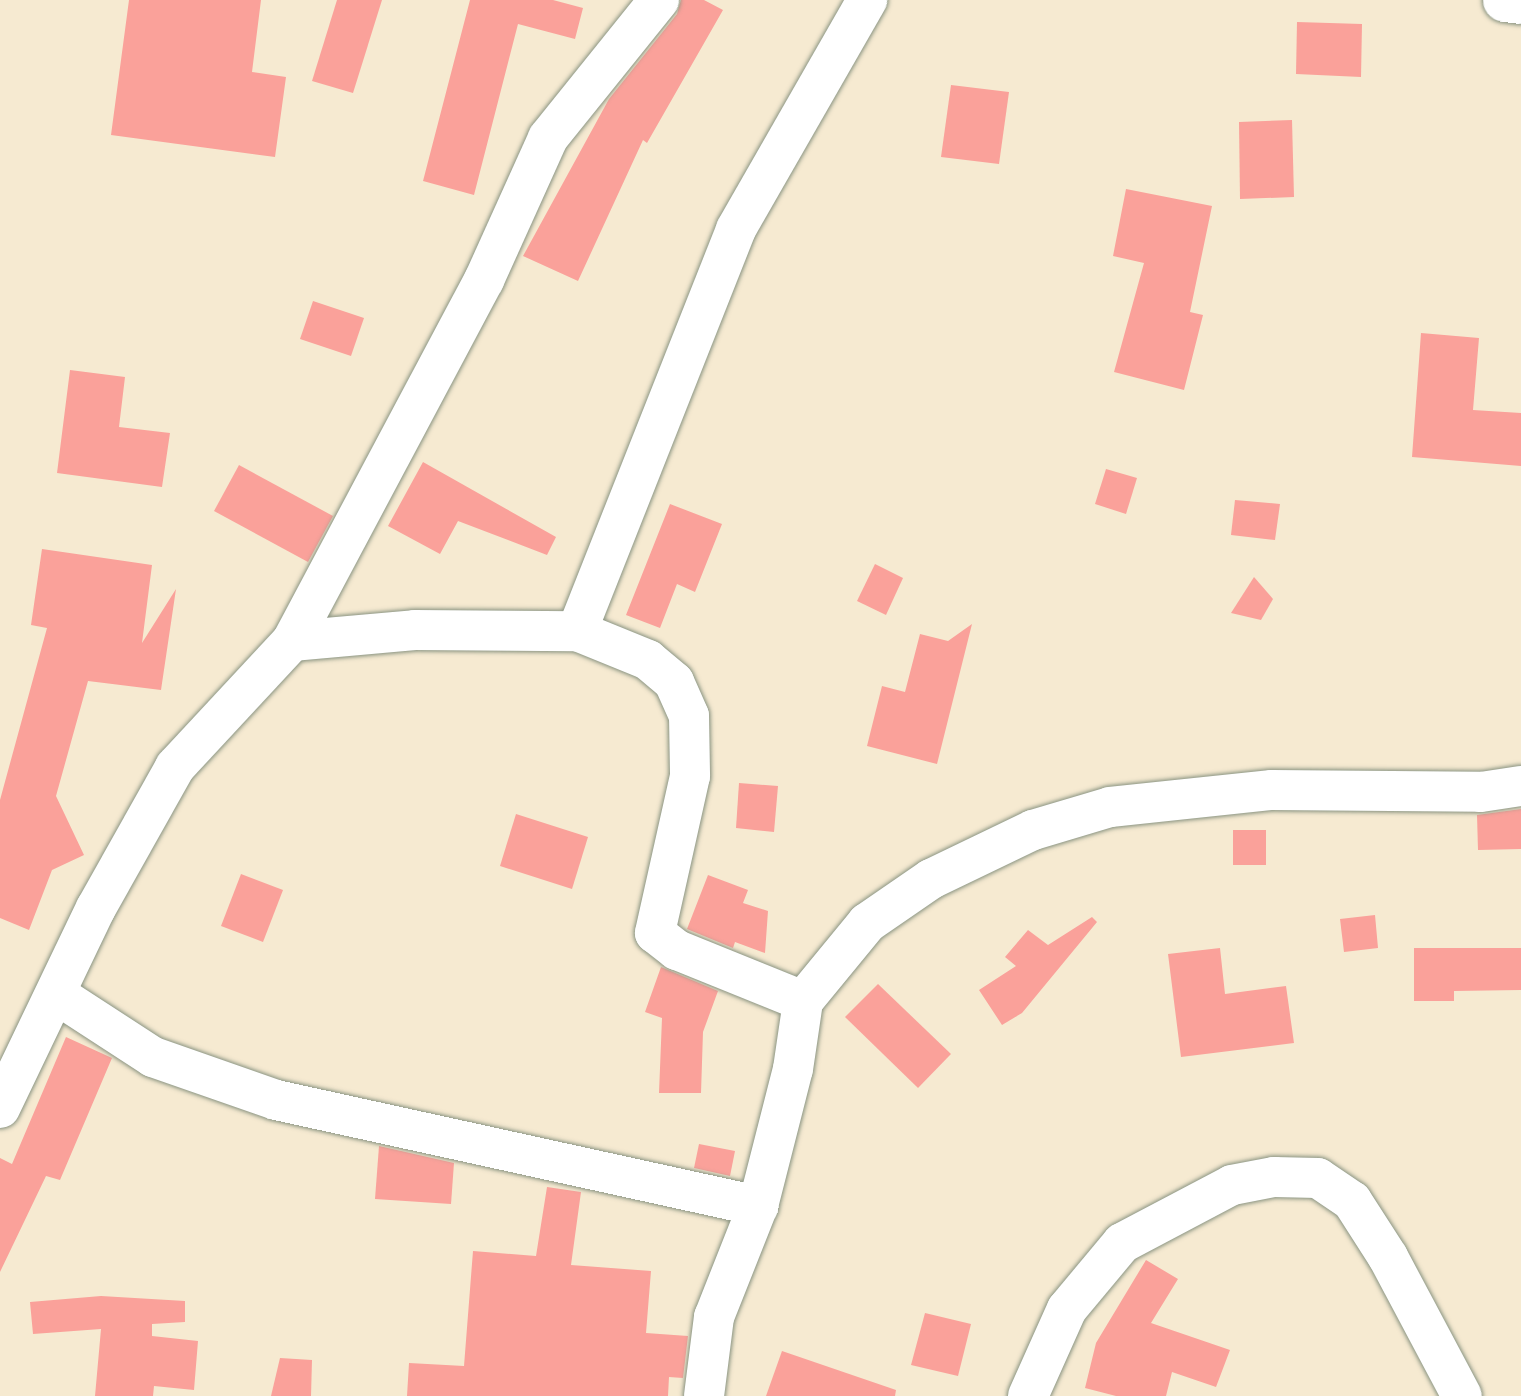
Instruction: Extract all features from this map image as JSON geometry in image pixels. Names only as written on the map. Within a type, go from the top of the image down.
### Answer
[{"type":"main road","points":[[1505,0],[1521,2]]},
{"type":"street","points":[[0,1108],[96,908],[175,767],[292,641],[484,280],[548,138],[659,0]]},
{"type":"street","points":[[577,631],[736,229],[867,0]]},
{"type":"street","points":[[292,641],[431,629],[577,631],[648,660],[674,682],[689,716],[690,776],[655,933],[677,950],[803,1001]]},
{"type":"street","points":[[704,1396],[714,1317],[758,1206],[793,1069],[803,1001],[867,923],[931,879],[1033,830],[1110,807],[1272,790],[1481,792],[1521,786]]},
{"type":"street","points":[[56,994],[153,1057],[276,1100],[758,1206]]},
{"type":"street","points":[[1028,1396],[1067,1309],[1122,1243],[1221,1190],[1274,1177],[1318,1178],[1352,1201],[1388,1257],[1462,1396]]},
{"type":"building","points":[[129,0],[261,0],[252,72],[286,77],[275,157],[111,135]]},
{"type":"building","points":[[337,0],[382,0],[353,93],[312,81]]},
{"type":"building","points":[[470,0],[553,0],[583,8],[575,39],[518,24],[474,195],[423,181]]},
{"type":"building","points":[[681,0],[704,0],[723,10],[647,143],[643,140],[578,281],[523,256],[609,99],[677,14]]},
{"type":"building","points":[[1297,22],[1362,24],[1361,77],[1296,74]]},
{"type":"building","points":[[951,85],[1009,92],[999,164],[941,157]]},
{"type":"building","points":[[1292,120],[1294,197],[1240,199],[1239,122]]},
{"type":"building","points":[[1126,189],[1212,206],[1190,312],[1203,315],[1184,390],[1114,372],[1144,263],[1113,256]]},
{"type":"building","points":[[313,301],[364,318],[351,356],[300,339]]},
{"type":"building","points":[[1421,333],[1479,338],[1473,410],[1521,413],[1521,466],[1412,457]]},
{"type":"building","points":[[70,370],[125,377],[119,427],[170,433],[162,487],[57,473]]},
{"type":"building","points":[[423,462],[556,537],[547,555],[458,521],[440,554],[388,526]]},
{"type":"building","points":[[239,465],[333,516],[308,562],[214,511]]},
{"type":"building","points":[[1106,469],[1137,478],[1126,514],[1095,504]]},
{"type":"building","points":[[1235,500],[1280,504],[1275,540],[1231,535]]},
{"type":"building","points":[[670,504],[722,524],[695,592],[677,584],[660,628],[626,615]]},
{"type":"building","points":[[42,549],[152,565],[142,643],[176,589],[161,690],[88,681],[56,796],[84,855],[52,870],[29,930],[0,918],[0,800],[47,628],[31,625]]},
{"type":"building","points":[[875,564],[903,578],[886,615],[857,601]]},
{"type":"building","points":[[1254,577],[1273,599],[1261,620],[1231,613]]},
{"type":"building","points":[[972,624],[937,764],[867,746],[882,686],[905,692],[920,634],[948,641]]},
{"type":"building","points":[[739,783],[778,786],[774,832],[736,828]]},
{"type":"building","points":[[1521,809],[1521,849],[1478,850],[1477,815]]},
{"type":"building","points":[[516,814],[588,837],[572,889],[500,866]]},
{"type":"building","points":[[1233,830],[1266,830],[1266,865],[1233,865]]},
{"type":"building","points":[[241,874],[283,890],[263,942],[221,926]]},
{"type":"building","points":[[708,875],[748,890],[743,903],[768,911],[765,953],[735,942],[733,948],[687,929]]},
{"type":"building","points":[[1375,915],[1378,948],[1344,952],[1340,919]]},
{"type":"building","points":[[1092,917],[1097,922],[1022,1013],[1002,1025],[979,990],[1016,966],[1005,957],[1028,930],[1048,945]]},
{"type":"building","points":[[1220,948],[1225,994],[1286,986],[1294,1043],[1181,1057],[1168,954]]},
{"type":"building","points":[[1414,948],[1521,948],[1521,990],[1454,991],[1454,1001],[1414,1001]]},
{"type":"building","points":[[661,967],[718,991],[703,1032],[701,1093],[659,1093],[662,1018],[645,1012]]},
{"type":"building","points":[[878,984],[951,1054],[918,1088],[845,1017]]},
{"type":"building","points":[[66,1037],[112,1058],[60,1180],[46,1176],[0,1272],[0,1158],[12,1164]]},
{"type":"building","points":[[699,1144],[735,1151],[730,1176],[694,1168]]},
{"type":"building","points":[[379,1146],[454,1163],[451,1204],[375,1199]]},
{"type":"building","points":[[547,1187],[581,1192],[571,1265],[651,1271],[646,1333],[688,1336],[683,1378],[669,1377],[668,1396],[407,1396],[409,1363],[464,1366],[473,1251],[536,1256]]},
{"type":"building","points":[[1146,1260],[1178,1279],[1151,1323],[1230,1350],[1216,1387],[1172,1372],[1166,1396],[1116,1396],[1085,1388],[1096,1343]]},
{"type":"building","points":[[101,1296],[185,1301],[185,1322],[152,1324],[152,1336],[198,1341],[194,1390],[154,1386],[153,1396],[95,1396],[101,1329],[33,1334],[30,1302]]},
{"type":"building","points":[[925,1313],[971,1324],[958,1376],[911,1365]]},
{"type":"building","points":[[782,1351],[896,1390],[895,1396],[766,1396]]},
{"type":"building","points":[[280,1358],[312,1360],[311,1396],[271,1396]]}]
